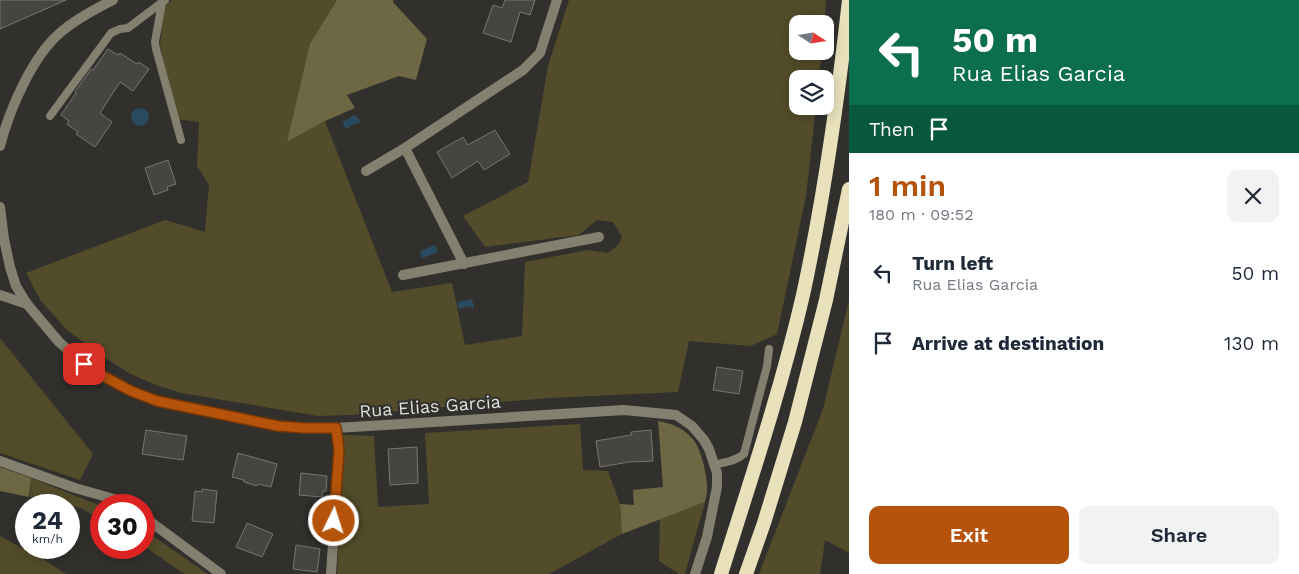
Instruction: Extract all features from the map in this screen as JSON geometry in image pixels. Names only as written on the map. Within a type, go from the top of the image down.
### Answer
[{"type":"highway","points":[[721,574],[771,416],[802,295],[823,193],[849,0]]},
{"type":"highway","points":[[746,574],[795,422],[826,300],[849,189]]},
{"type":"street","points":[[0,146],[16,98],[44,51],[59,33],[113,0]]},
{"type":"street","points":[[366,171],[405,148],[523,70],[540,53],[557,0]]},
{"type":"street","points":[[405,148],[464,264]]},
{"type":"street","name":"Rua Elias Garcia","points":[[0,207],[10,267],[16,286],[27,304],[59,342],[84,364],[131,391],[157,401],[278,426],[304,428],[336,428],[624,410],[676,414],[692,426],[704,440],[717,473],[717,487],[707,537],[695,574]]},
{"type":"street","points":[[403,276],[599,237]]},
{"type":"street","points":[[0,295],[27,304]]},
{"type":"street","points":[[331,574],[339,450],[336,428]]},
{"type":"street","points":[[0,461],[96,494]]},
{"type":"street","points":[[155,525],[221,574]]},
{"type":"lane","points":[[50,116],[111,33],[128,28],[164,1]]},
{"type":"lane","points":[[164,1],[155,42],[181,140]]},
{"type":"lane","points":[[714,464],[740,458],[744,454],[767,366],[769,349]]},
{"type":"shaded area","points":[[172,0],[337,0],[287,142],[325,121],[392,292],[452,283],[465,345],[522,336],[525,262],[588,250],[608,253],[618,245],[622,237],[613,222],[597,220],[579,235],[485,247],[463,216],[528,182],[548,66],[569,0],[826,0],[825,15],[789,15],[789,60],[821,60],[820,70],[789,70],[789,115],[815,115],[806,196],[777,334],[751,346],[689,341],[678,392],[549,398],[351,415],[318,416],[181,393],[153,384],[129,373],[67,330],[41,301],[26,273],[165,220],[205,232],[209,185],[197,166],[199,122],[176,119],[160,46],[164,6]]},
{"type":"shaded area","points":[[337,0],[393,0],[427,39],[416,80],[399,76],[347,95],[355,108],[325,121],[287,142],[310,44]]},
{"type":"shaded area","points":[[849,300],[849,553],[825,540],[820,574],[759,574],[823,409]]},
{"type":"shaded area","points":[[0,338],[93,454],[80,480],[0,453]]},
{"type":"shaded area","points":[[658,421],[669,423],[679,428],[695,442],[700,452],[705,473],[707,491],[705,502],[622,534],[620,504],[634,505],[633,490],[663,487]]},
{"type":"shaded area","points":[[580,424],[583,470],[608,471],[620,504],[622,534],[549,574],[337,574],[343,435],[374,436],[378,507],[429,504],[425,433]]},
{"type":"shaded area","points":[[0,467],[31,478],[29,494],[15,494],[0,491]]},
{"type":"shaded area","points":[[31,478],[71,494],[30,494]]},
{"type":"shaded area","points":[[80,498],[90,502],[90,513],[81,508]]},
{"type":"shaded area","points":[[705,502],[685,574],[679,574],[659,561],[660,519]]},
{"type":"shaded area","points":[[0,536],[15,544],[15,559],[43,559],[66,574],[0,574]]},
{"type":"shaded area","points":[[155,538],[208,574],[184,574],[155,554]]},
{"type":"water","points":[[140,108],[148,113],[149,117],[144,125],[140,126],[132,121],[131,117],[136,109]]},
{"type":"water","points":[[355,115],[360,122],[346,129],[342,122]]},
{"type":"water","points":[[435,245],[438,252],[423,258],[420,255],[420,251]]},
{"type":"water","points":[[472,299],[474,308],[472,309],[471,306],[459,309],[457,302]]},
{"type":"building","points":[[0,0],[66,0],[0,29]]},
{"type":"building","points":[[505,0],[535,0],[530,15],[520,12],[511,42],[483,33],[493,5],[502,8]]},
{"type":"building","points":[[108,49],[118,55],[120,53],[137,64],[139,62],[149,69],[133,91],[120,82],[100,113],[112,122],[95,147],[76,134],[78,132],[67,124],[69,121],[61,115],[91,69],[93,70]]},
{"type":"building","points":[[495,130],[510,154],[484,170],[478,161],[452,178],[437,152],[463,137],[468,145]]},
{"type":"building","points":[[168,160],[176,184],[167,187],[168,190],[154,195],[145,168]]},
{"type":"building","points":[[717,367],[743,371],[739,394],[713,390]]},
{"type":"building","points":[[146,430],[187,436],[183,460],[142,454]]},
{"type":"building","points":[[651,430],[653,461],[629,462],[600,467],[596,441],[631,435],[631,432]]},
{"type":"building","points":[[417,447],[418,483],[390,485],[388,449]]},
{"type":"building","points":[[238,453],[277,464],[271,487],[258,484],[257,486],[232,477]]},
{"type":"building","points":[[301,473],[327,476],[326,491],[323,491],[322,497],[299,495]]},
{"type":"building","points":[[202,489],[217,491],[214,523],[192,521],[195,491],[202,492]]},
{"type":"building","points":[[247,523],[273,534],[262,557],[236,547]]},
{"type":"building","points":[[296,545],[320,549],[317,572],[293,569]]},
{"type":"route","points":[[84,364],[131,391],[157,401],[278,426],[336,428],[339,450],[334,521]]}]
